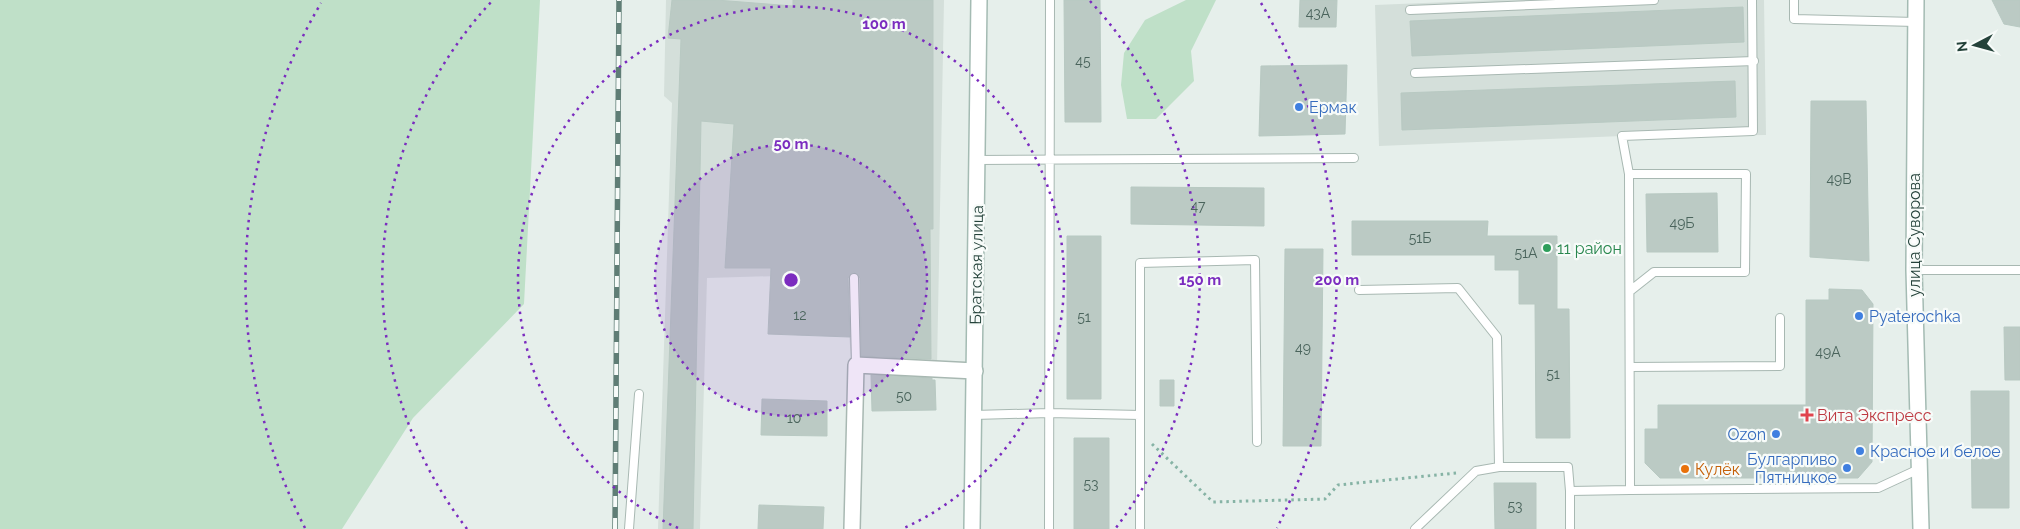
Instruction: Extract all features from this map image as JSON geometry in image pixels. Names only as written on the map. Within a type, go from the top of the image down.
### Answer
[{"type":"street","name":"Братская улица","points":[[972,529],[979,0]]},
{"type":"street","name":"улица Суворова","points":[[1916,0],[1914,270],[1921,529]]},
{"type":"street","points":[[852,529],[856,365],[975,371]]},
{"type":"lane","points":[[1049,529],[1050,0]]},
{"type":"lane","points":[[1410,10],[1654,0]]},
{"type":"lane","points":[[1630,490],[1630,174],[1622,136],[1753,130],[1754,61],[1752,0]]},
{"type":"lane","points":[[1794,0],[1794,19],[1916,22]]},
{"type":"lane","points":[[1415,73],[1754,61]]},
{"type":"lane","points":[[977,160],[1354,158]]},
{"type":"lane","points":[[1630,174],[1746,174],[1745,272],[1654,272],[1630,291]]},
{"type":"lane","points":[[1140,529],[1140,263],[1255,260],[1257,442]]},
{"type":"lane","points":[[1914,270],[2020,270]]},
{"type":"lane","points":[[854,278],[856,365]]},
{"type":"lane","points":[[1359,290],[1458,288],[1497,337],[1499,467]]},
{"type":"lane","points":[[1630,367],[1780,366],[1780,318]]},
{"type":"lane","points":[[629,529],[638,394]]},
{"type":"lane","points":[[974,415],[1049,413],[1140,414]]},
{"type":"lane","points":[[1414,529],[1476,471],[1499,467],[1568,467],[1570,529]]},
{"type":"lane","points":[[1570,491],[1878,488],[1919,469]]},
{"type":"path","points":[[1140,432],[1213,502],[1325,499],[1338,485],[1476,471]]},
{"type":"shaded area","points":[[666,0],[944,0],[937,366],[851,360],[845,274],[707,278],[700,529],[658,529],[672,103],[664,96]]},
{"type":"shaded area","points":[[1496,0],[1764,0],[1766,135],[1622,136],[1379,146],[1375,5]]},
{"type":"green space","points":[[0,0],[540,0],[524,304],[413,418],[342,529],[0,529]]},
{"type":"green space","points":[[1186,0],[1216,0],[1191,51],[1194,81],[1156,119],[1127,119],[1121,85],[1124,53],[1145,20]]},
{"type":"building","points":[[672,0],[716,0],[793,6],[793,0],[933,0],[933,229],[930,229],[931,359],[861,356],[860,278],[854,272],[848,278],[850,337],[768,334],[771,268],[725,268],[734,124],[701,121],[693,529],[663,529],[681,39],[668,38]]},
{"type":"building","points":[[1064,0],[1100,0],[1101,122],[1065,122]]},
{"type":"building","points":[[1300,0],[1337,0],[1336,27],[1299,27]]},
{"type":"building","points":[[1992,0],[2020,0],[2020,27],[2004,24]]},
{"type":"building","points":[[1743,7],[1744,42],[1412,56],[1410,21]]},
{"type":"building","points":[[1347,65],[1345,134],[1259,136],[1261,66]]},
{"type":"building","points":[[1735,81],[1736,117],[1402,130],[1401,93]]},
{"type":"building","points":[[1811,101],[1866,101],[1869,261],[1810,257]]},
{"type":"building","points":[[1131,187],[1264,188],[1264,226],[1131,224]]},
{"type":"building","points":[[1717,193],[1718,252],[1647,252],[1646,194]]},
{"type":"building","points":[[1352,221],[1488,221],[1487,236],[1557,236],[1557,309],[1569,309],[1570,438],[1536,438],[1535,304],[1519,304],[1519,270],[1495,270],[1495,255],[1352,255]]},
{"type":"building","points":[[1067,236],[1101,236],[1101,399],[1067,399]]},
{"type":"building","points":[[1285,249],[1323,249],[1321,446],[1283,446]]},
{"type":"building","points":[[1829,289],[1862,290],[1873,304],[1872,462],[1858,478],[1660,478],[1645,463],[1645,429],[1658,429],[1658,405],[1806,405],[1806,300],[1829,300]]},
{"type":"building","points":[[2004,327],[2020,327],[2020,380],[2005,380]]},
{"type":"building","points":[[871,375],[932,378],[932,380],[935,380],[936,410],[872,411]]},
{"type":"building","points":[[1160,380],[1174,380],[1174,406],[1160,406]]},
{"type":"building","points":[[1971,391],[2009,391],[2009,508],[1972,508]]},
{"type":"building","points":[[762,399],[827,401],[827,436],[761,435]]},
{"type":"building","points":[[1074,438],[1109,438],[1109,529],[1074,529]]},
{"type":"building","points":[[1494,483],[1536,483],[1536,529],[1495,529]]},
{"type":"building","points":[[759,505],[824,507],[823,529],[758,529]]},
{"type":"railway","points":[[615,529],[619,0]]},
{"type":"place","name":"Ермак","points":[[1299,107]]},
{"type":"place","name":"11 район","points":[[1547,248]]},
{"type":"place","name":"Pyaterochka","points":[[1859,316]]},
{"type":"place","name":"Вита Экспресс","points":[[1807,415]]},
{"type":"place","name":"Ozon","points":[[1776,434]]},
{"type":"place","name":"Красное и белое","points":[[1860,451]]},
{"type":"place","name":"Булгарпиво Пятницкое","points":[[1847,468]]},
{"type":"place","name":"Кулёк","points":[[1685,469]]}]
